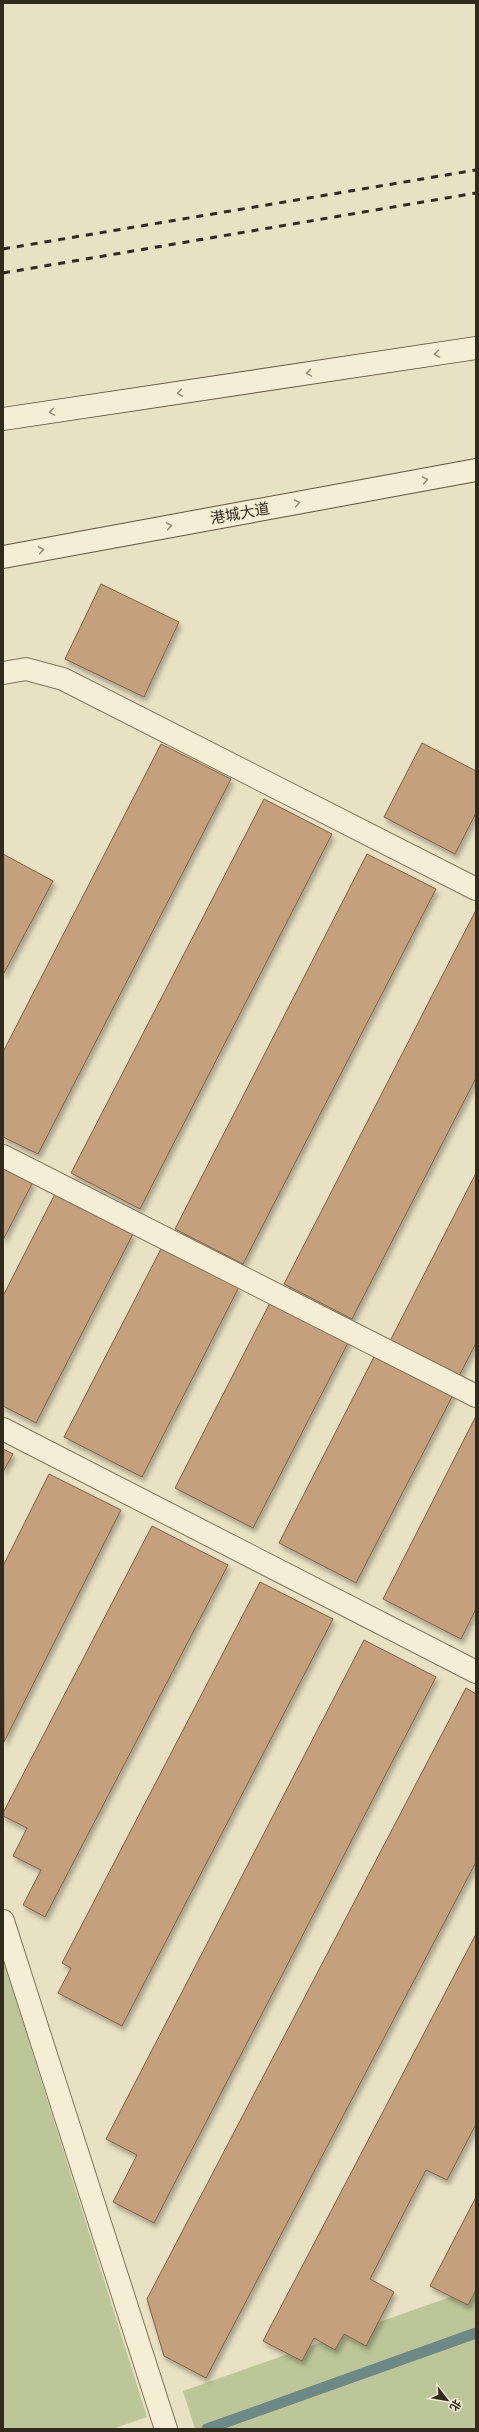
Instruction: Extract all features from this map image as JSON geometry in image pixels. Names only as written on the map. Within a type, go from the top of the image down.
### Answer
[{"type":"street","points":[[3,419],[476,348]]},
{"type":"street","name":"港城大道","points":[[3,557],[476,470]]},
{"type":"street","points":[[3,673],[26,669],[63,679],[476,889]]},
{"type":"street","points":[[3,1156],[476,1396]]},
{"type":"street","points":[[3,1429],[476,1672]]},
{"type":"street","points":[[3,1921],[166,2429]]},
{"type":"green space","points":[[3,1959],[147,2417],[112,2429],[3,2429]]},
{"type":"green space","points":[[476,2288],[476,2429],[195,2429],[183,2391]]},
{"type":"building","points":[[101,584],[179,622],[144,697],[65,659]]},
{"type":"building","points":[[422,743],[476,771],[476,813],[455,854],[384,817]]},
{"type":"building","points":[[161,744],[231,779],[38,1154],[3,1137],[3,1052]]},
{"type":"building","points":[[264,799],[332,834],[140,1209],[71,1173]]},
{"type":"building","points":[[3,854],[53,881],[3,975]]},
{"type":"building","points":[[367,854],[436,889],[243,1264],[175,1229]]},
{"type":"building","points":[[476,910],[476,1078],[352,1319],[284,1284]]},
{"type":"building","points":[[3,1167],[33,1182],[3,1240]]},
{"type":"building","points":[[476,1173],[476,1343],[459,1376],[390,1341]]},
{"type":"building","points":[[55,1194],[133,1234],[36,1423],[3,1406],[3,1296]]},
{"type":"building","points":[[162,1247],[239,1287],[142,1477],[64,1437]]},
{"type":"building","points":[[272,1299],[350,1339],[253,1528],[175,1488]]},
{"type":"building","points":[[376,1353],[454,1393],[356,1583],[279,1543]]},
{"type":"building","points":[[476,1416],[476,1609],[461,1639],[383,1599]]},
{"type":"building","points":[[3,1449],[13,1454],[3,1472]]},
{"type":"building","points":[[49,1474],[121,1510],[4,1742],[3,1566]]},
{"type":"building","points":[[152,1526],[228,1565],[45,1917],[23,1905],[41,1870],[13,1856],[27,1828],[3,1816],[3,1813]]},
{"type":"building","points":[[260,1582],[333,1619],[122,2026],[58,1993],[71,1968],[62,1963]]},
{"type":"building","points":[[364,1640],[436,1677],[154,2223],[113,2202],[137,2155],[106,2139]]},
{"type":"building","points":[[466,1688],[476,1694],[476,1862],[206,2378],[164,2356],[147,2299]]},
{"type":"building","points":[[476,1934],[476,2124],[447,2180],[426,2170],[370,2279],[394,2292],[366,2346],[344,2334],[335,2350],[314,2338],[302,2361],[263,2341]]},
{"type":"building","points":[[476,2197],[476,2290],[468,2305],[430,2286]]},
{"type":"waterway","points":[[207,2429],[476,2333]]},
{"type":"railway","points":[[3,249],[476,170]]},
{"type":"railway","points":[[3,273],[476,193]]}]
